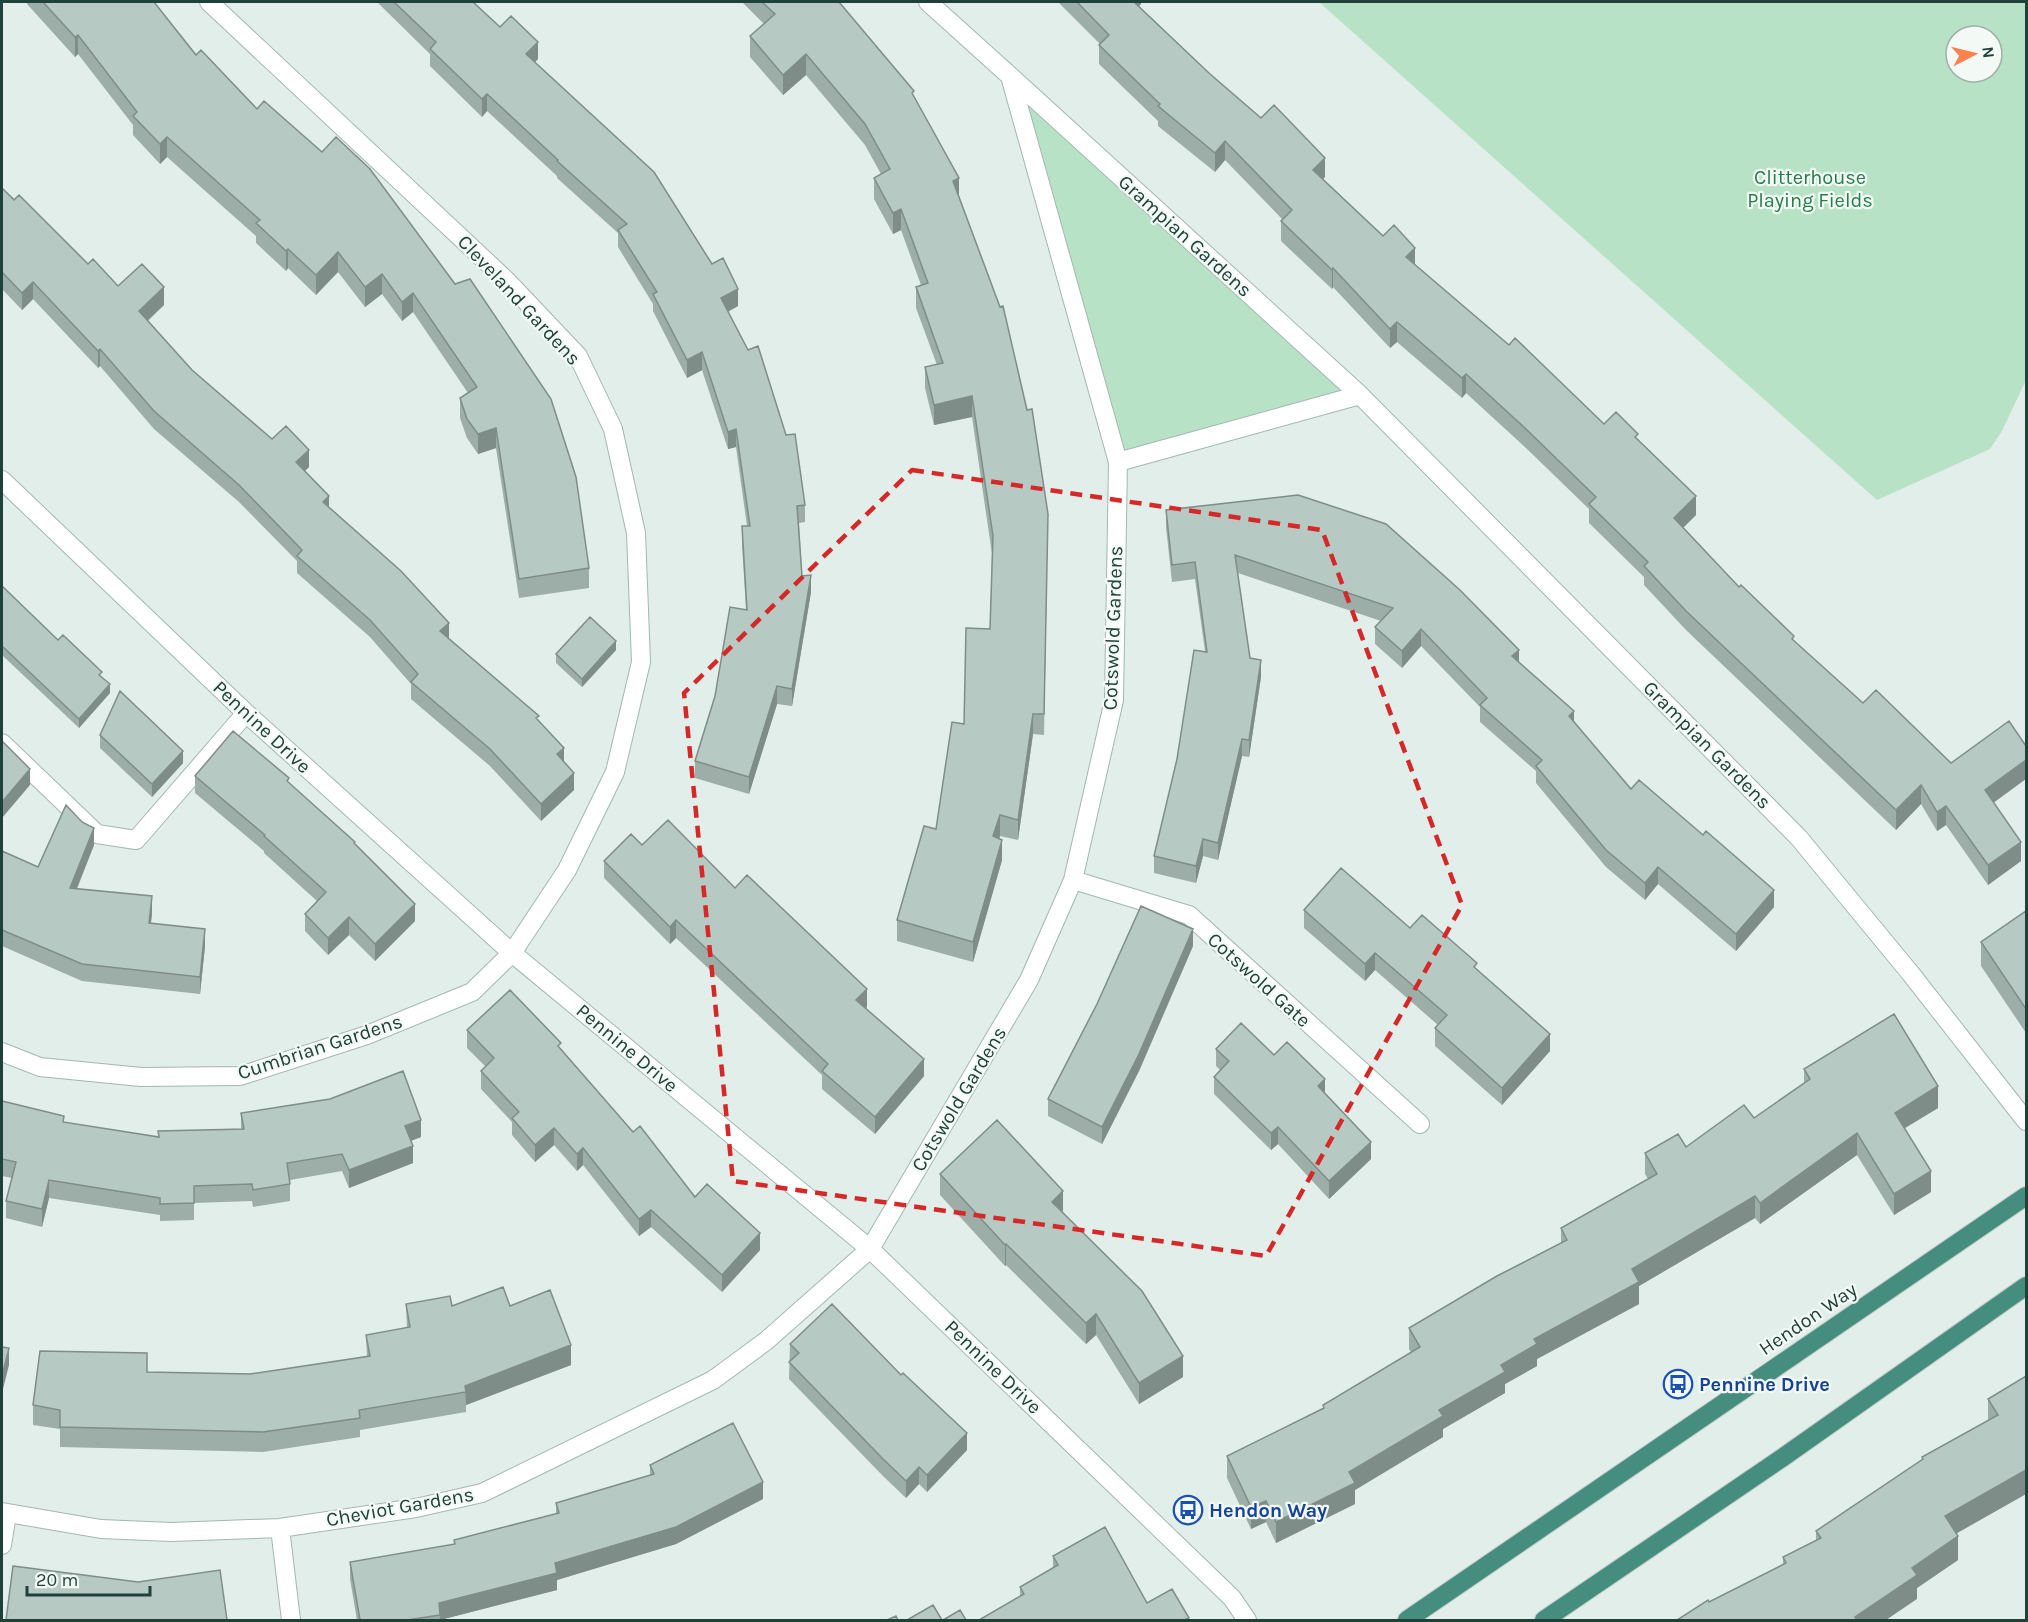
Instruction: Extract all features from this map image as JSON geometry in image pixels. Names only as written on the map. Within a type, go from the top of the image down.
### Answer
[{"type":"highway","name":"Hendon Way","points":[[1407,1620],[2026,1197]]},
{"type":"highway","points":[[1544,1620],[1782,1458],[2026,1286]]},
{"type":"street","name":"Cleveland Gardens","points":[[209,2],[506,280],[578,356],[613,429],[636,533],[641,662],[615,772],[567,870],[512,953]]},
{"type":"street","points":[[928,2],[1010,76]]},
{"type":"street","name":"Grampian Gardens","points":[[1010,76],[1360,395],[1799,838],[1911,974],[2026,1121]]},
{"type":"street","name":"Cotswold Gardens","points":[[870,1249],[1029,980],[1073,880],[1114,700],[1118,462],[1010,76]]},
{"type":"street","points":[[1118,462],[1360,395]]},
{"type":"street","name":"Pennine Drive","points":[[2,480],[246,713],[512,953],[870,1249],[1232,1598],[1247,1620]]},
{"type":"street","points":[[2,744],[97,834],[136,840],[246,713]]},
{"type":"street","name":"Cotswold Gate","points":[[1073,880],[1189,915],[1420,1124]]},
{"type":"street","name":"Cumbrian Gardens","points":[[2,1052],[40,1067],[141,1077],[240,1076],[367,1035],[472,992],[512,953]]},
{"type":"street","name":"Cheviot Gardens","points":[[4,1513],[101,1529],[171,1532],[280,1528],[416,1508],[482,1492],[714,1380],[766,1341],[870,1249]]},
{"type":"street","points":[[2,1545],[4,1513]]},
{"type":"street","points":[[280,1528],[291,1620]]},
{"type":"highlighted area","points":[[912,470],[1322,530],[1462,905],[1266,1256],[733,1181],[684,693]]},
{"type":"green space","name":"Clitterhouse Playing Fields","points":[[1319,2],[2026,2],[2026,380],[2002,431],[1990,449],[1877,500]]},
{"type":"green space","points":[[1010,76],[1360,395],[1118,462]]},
{"type":"building","points":[[43,2],[154,2],[196,55],[201,50],[257,109],[264,101],[322,152],[336,137],[370,169],[455,284],[470,279],[551,399],[576,477],[589,568],[519,579],[496,428],[478,434],[467,419],[460,398],[477,387],[413,293],[402,302],[382,274],[365,287],[338,252],[316,275],[288,249],[286,251],[256,223],[260,220],[167,137],[160,144],[133,116],[137,112],[78,35],[75,37]]},
{"type":"building","points":[[394,2],[473,2],[500,27],[511,16],[538,42],[526,54],[654,172],[712,264],[723,258],[738,289],[721,298],[748,350],[758,346],[786,435],[795,434],[805,505],[797,506],[802,576],[811,575],[792,689],[777,686],[749,777],[695,761],[715,696],[730,607],[747,610],[742,526],[750,526],[736,429],[728,432],[702,352],[687,360],[653,294],[657,292],[618,230],[627,224],[487,94],[482,99],[430,49],[436,42]]},
{"type":"building","points":[[762,2],[839,2],[914,91],[912,93],[959,178],[953,181],[1000,307],[1003,306],[1027,410],[1032,409],[1048,514],[1044,714],[1033,714],[1018,820],[1000,815],[993,836],[1002,840],[973,942],[897,920],[924,826],[936,829],[952,722],[964,724],[966,628],[990,629],[993,536],[972,396],[934,405],[925,367],[943,363],[916,287],[928,283],[901,209],[893,213],[874,178],[890,169],[865,124],[806,54],[783,75],[750,36],[775,14]]},
{"type":"building","points":[[1077,2],[1134,2],[1210,74],[1261,118],[1274,105],[1325,158],[1313,170],[1383,236],[1394,225],[1415,248],[1406,257],[1509,345],[1515,338],[1604,424],[1616,412],[1638,434],[1635,437],[1696,496],[1674,518],[1739,587],[1741,585],[1794,636],[1792,639],[1863,703],[1876,690],[1951,763],[2009,721],[2026,746],[2026,760],[1985,790],[2021,842],[1988,865],[1946,806],[1937,812],[1921,785],[1896,810],[1686,611],[1644,566],[1648,562],[1589,504],[1596,497],[1527,430],[1466,374],[1462,378],[1397,322],[1390,329],[1333,268],[1332,270],[1281,221],[1292,210],[1225,141],[1215,153],[1158,106],[1160,104],[1099,45],[1109,35]]},
{"type":"building","points":[[2,188],[14,200],[19,195],[88,264],[93,259],[118,286],[142,264],[164,287],[139,311],[192,370],[272,439],[286,426],[309,450],[296,462],[329,496],[323,502],[401,571],[449,623],[440,631],[539,716],[536,718],[564,748],[557,754],[574,773],[541,804],[490,749],[411,682],[418,674],[370,620],[297,556],[302,550],[239,485],[154,411],[100,349],[98,351],[33,282],[22,293],[2,272]]},
{"type":"building","points":[[1298,495],[1386,524],[1460,590],[1519,650],[1512,656],[1574,711],[1569,716],[1631,789],[1639,780],[1703,835],[1706,831],[1774,890],[1736,934],[1658,867],[1645,883],[1606,850],[1536,766],[1542,760],[1480,705],[1487,698],[1421,629],[1402,651],[1375,627],[1393,608],[1235,555],[1250,658],[1261,660],[1249,740],[1242,739],[1218,843],[1203,839],[1196,866],[1154,856],[1177,759],[1194,650],[1207,652],[1195,562],[1172,565],[1166,510]]},
{"type":"building","points":[[2,586],[58,640],[63,635],[102,672],[99,675],[110,684],[79,719],[2,646]]},
{"type":"building","points":[[590,617],[616,641],[582,679],[556,654]]},
{"type":"building","points":[[120,691],[183,751],[152,784],[100,735]]},
{"type":"building","points":[[233,731],[289,778],[287,781],[355,842],[415,904],[375,944],[349,917],[328,938],[305,914],[326,892],[265,835],[195,776]]},
{"type":"building","points":[[2,741],[30,769],[2,802]]},
{"type":"building","points":[[66,805],[82,822],[94,828],[70,888],[152,896],[149,923],[205,929],[200,977],[82,964],[2,930],[2,851],[38,867]]},
{"type":"building","points":[[668,820],[735,888],[747,875],[867,989],[856,1000],[924,1059],[875,1117],[822,1071],[828,1064],[676,920],[670,927],[604,861],[631,834],[642,845]]},
{"type":"building","points":[[1341,868],[1410,928],[1422,915],[1477,963],[1474,967],[1550,1034],[1502,1088],[1435,1028],[1447,1015],[1375,953],[1365,964],[1304,910]]},
{"type":"building","points":[[1141,906],[1193,929],[1139,1054],[1102,1127],[1048,1099],[1097,1004]]},
{"type":"building","points":[[2026,911],[2026,1009],[1981,942]]},
{"type":"building","points":[[510,990],[561,1043],[558,1046],[633,1132],[640,1126],[695,1197],[707,1184],[760,1233],[722,1275],[651,1210],[639,1219],[583,1148],[577,1154],[554,1128],[535,1145],[512,1118],[519,1112],[481,1071],[494,1058],[467,1030]]},
{"type":"building","points":[[1894,1014],[1938,1086],[1895,1113],[1931,1171],[1894,1194],[1857,1133],[1760,1203],[1755,1196],[1632,1269],[1639,1282],[1534,1339],[1537,1344],[1501,1365],[1505,1372],[1439,1410],[1443,1416],[1349,1472],[1355,1483],[1276,1522],[1266,1501],[1251,1507],[1227,1456],[1324,1408],[1323,1405],[1420,1347],[1409,1328],[1497,1276],[1567,1240],[1561,1228],[1657,1174],[1645,1153],[1678,1134],[1686,1147],[1744,1105],[1754,1118],[1810,1079],[1804,1069]]},
{"type":"building","points":[[1241,1023],[1274,1055],[1287,1042],[1325,1079],[1318,1086],[1371,1142],[1329,1181],[1278,1127],[1271,1133],[1214,1077],[1229,1061],[1216,1049]]},
{"type":"building","points":[[403,1071],[421,1120],[405,1126],[413,1146],[349,1170],[342,1154],[287,1163],[290,1184],[253,1190],[252,1184],[194,1186],[194,1203],[160,1204],[160,1198],[49,1180],[42,1209],[6,1201],[16,1162],[2,1159],[2,1101],[64,1116],[63,1122],[159,1137],[158,1131],[244,1129],[241,1113],[330,1099]]},
{"type":"building","points":[[997,1120],[1063,1191],[1052,1202],[1142,1291],[1183,1356],[1139,1383],[1096,1314],[1086,1323],[1005,1245],[940,1174]]},
{"type":"building","points":[[503,1287],[510,1306],[550,1290],[571,1345],[465,1386],[466,1392],[359,1410],[360,1418],[263,1432],[60,1427],[60,1410],[33,1405],[40,1351],[147,1353],[147,1372],[250,1374],[370,1356],[366,1335],[410,1327],[406,1304],[450,1296],[452,1306]]},
{"type":"building","points":[[832,1304],[901,1375],[903,1373],[967,1433],[927,1475],[919,1467],[906,1481],[789,1362],[799,1353],[790,1344]]},
{"type":"building","points":[[2,1347],[9,1348],[2,1376]]},
{"type":"building","points":[[2026,1376],[2026,1470],[1945,1516],[1958,1536],[1912,1568],[1917,1575],[1855,1617],[1857,1620],[1677,1620],[1708,1600],[1709,1602],[1786,1563],[1783,1557],[1821,1538],[1816,1531],[1923,1459],[1922,1457],[1998,1415],[1988,1399]]},
{"type":"building","points":[[733,1423],[763,1482],[676,1527],[555,1563],[557,1573],[439,1603],[440,1615],[407,1620],[360,1620],[350,1562],[455,1544],[454,1540],[559,1513],[556,1503],[654,1474],[650,1465]]},
{"type":"building","points":[[1105,1527],[1147,1603],[1172,1589],[1189,1618],[1184,1620],[979,1620],[1024,1594],[1020,1587],[1058,1565],[1053,1556]]},
{"type":"building","points":[[13,1566],[138,1582],[220,1570],[227,1620],[6,1620]]},
{"type":"building","points":[[933,1605],[942,1620],[907,1620]]},
{"type":"building","points":[[960,1610],[966,1620],[943,1620]]},
{"type":"place","name":"Pennine Drive","points":[[1678,1384]]},
{"type":"place","name":"Hendon Way","points":[[1188,1510]]}]
